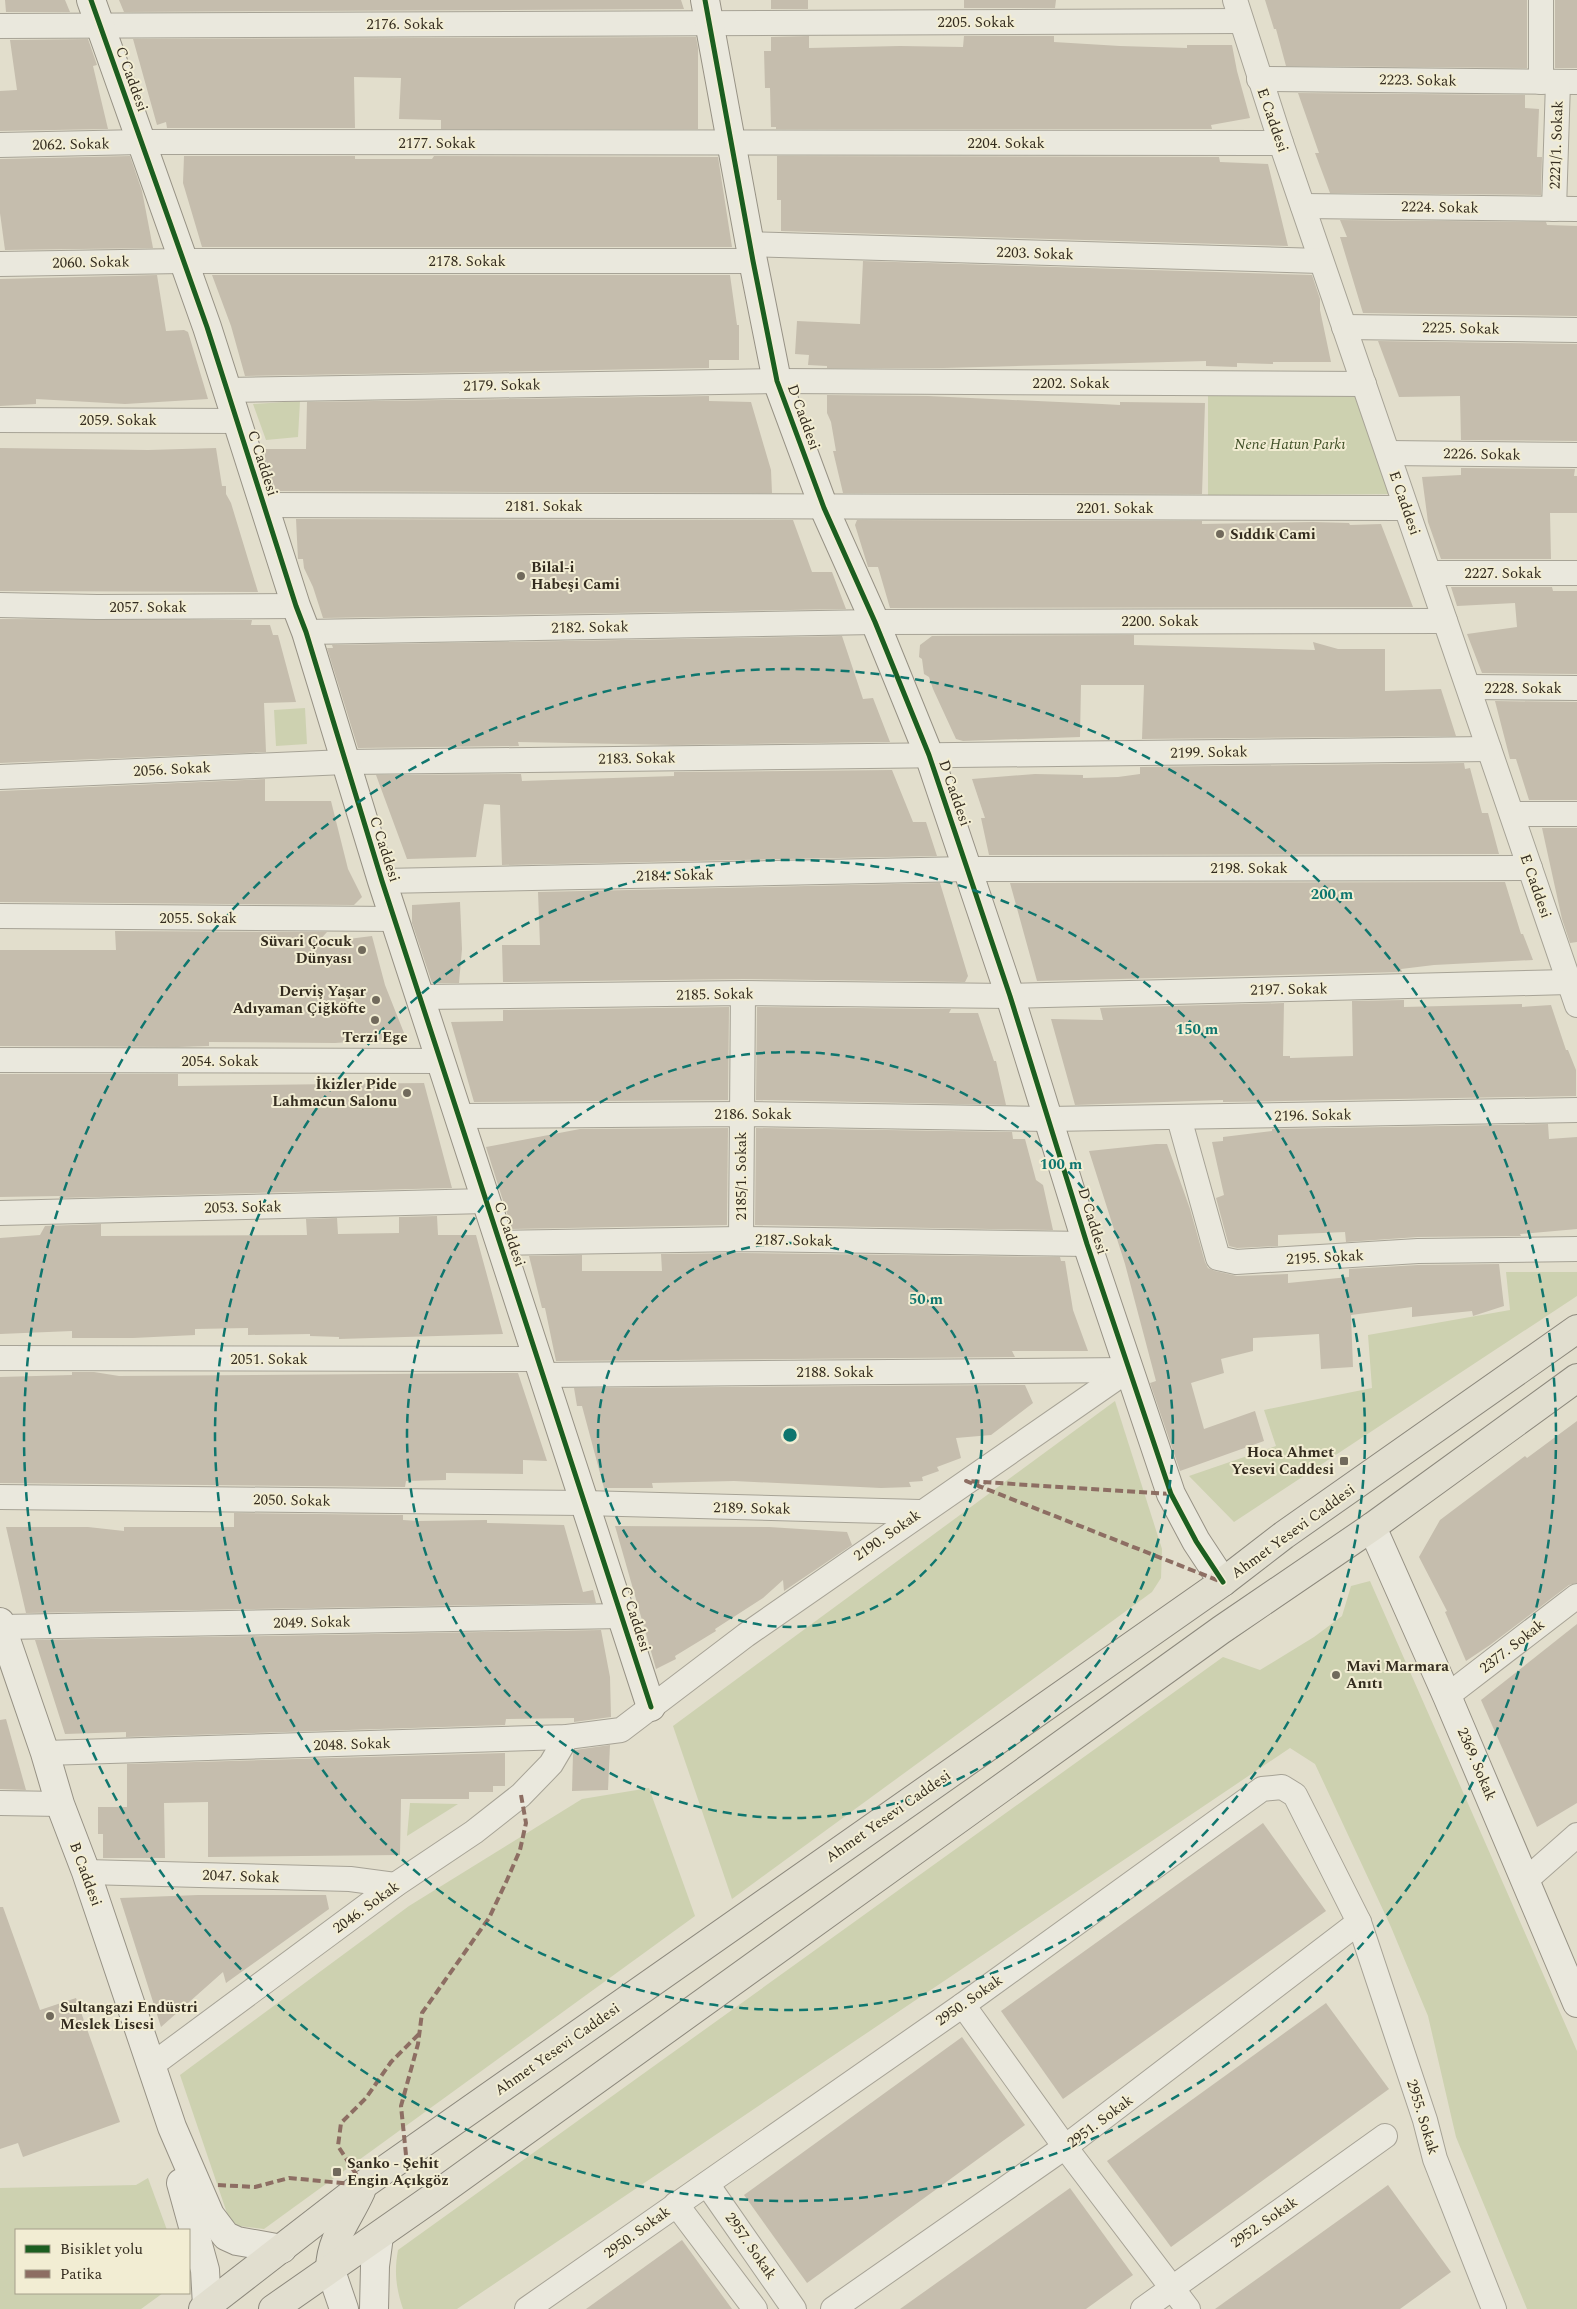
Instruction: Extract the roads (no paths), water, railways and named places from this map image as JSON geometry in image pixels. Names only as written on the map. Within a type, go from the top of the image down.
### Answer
[{"type":"main road","name":"Ahmet Yesevi Caddesi","points":[[205,2308],[364,2185],[1222,1582],[1284,1535],[1577,1329]]},
{"type":"main road","points":[[273,2309],[379,2236],[1245,1614],[1372,1527],[1577,1378]]},
{"type":"main road","points":[[1222,1582],[1245,1614]]},
{"type":"main road","points":[[944,1830],[948,1814],[1197,1638],[1222,1582]]},
{"type":"main road","points":[[330,2268],[334,2239],[352,2211],[364,2185]]},
{"type":"street","name":"2221/1. Sokak","points":[[1541,0],[1559,82],[1554,209]]},
{"type":"street","name":"2205. Sokak","points":[[708,11],[1238,11]]},
{"type":"street","name":"2176. Sokak","points":[[0,26],[95,12],[708,11]]},
{"type":"street","name":"D Caddesi","points":[[708,11],[751,253],[777,381],[824,508],[875,622],[929,755],[1010,996],[1128,1370],[1171,1494],[1196,1541],[1222,1582]]},
{"type":"street","name":"E Caddesi","points":[[1238,11],[1321,261],[1430,572],[1530,868],[1566,941],[1569,982],[1577,1006]]},
{"type":"street","name":"C Caddesi","points":[[95,12],[207,327],[306,632],[382,881],[651,1707]]},
{"type":"street","name":"2223. Sokak","points":[[1260,79],[1559,82]]},
{"type":"street","name":"2177. Sokak","points":[[141,142],[732,143]]},
{"type":"street","name":"2062. Sokak","points":[[0,145],[141,142]]},
{"type":"street","name":"2204. Sokak","points":[[732,143],[1281,143]]},
{"type":"street","name":"2224. Sokak","points":[[1303,206],[1577,209]]},
{"type":"street","name":"2178. Sokak","points":[[182,261],[751,253]]},
{"type":"street","name":"2203. Sokak","points":[[751,253],[1321,261]]},
{"type":"street","name":"2060. Sokak","points":[[0,264],[182,261]]},
{"type":"street","name":"2225. Sokak","points":[[1344,327],[1577,330]]},
{"type":"street","name":"2202. Sokak","points":[[777,381],[1364,384]]},
{"type":"street","name":"2179. Sokak","points":[[227,390],[777,381]]},
{"type":"street","name":"2059. Sokak","points":[[0,420],[237,421]]},
{"type":"street","name":"2226. Sokak","points":[[1388,453],[1577,455]]},
{"type":"street","name":"2181. Sokak","points":[[264,504],[824,508]]},
{"type":"street","name":"2201. Sokak","points":[[824,508],[1406,508]]},
{"type":"street","name":"2227. Sokak","points":[[1430,572],[1577,573]]},
{"type":"street","name":"2057. Sokak","points":[[0,605],[97,607],[296,606]]},
{"type":"street","name":"2200. Sokak","points":[[875,622],[1445,621]]},
{"type":"street","name":"2182. Sokak","points":[[306,632],[875,622]]},
{"type":"street","name":"2228. Sokak","points":[[1469,687],[1577,688]]},
{"type":"street","name":"2199. Sokak","points":[[929,755],[1489,749]]},
{"type":"street","name":"2183. Sokak","points":[[345,762],[929,755]]},
{"type":"street","name":"2056. Sokak","points":[[0,777],[345,762]]},
{"type":"street","points":[[1512,814],[1577,814]]},
{"type":"street","name":"2198. Sokak","points":[[968,869],[1530,868]]},
{"type":"street","name":"2184. Sokak","points":[[382,881],[968,869]]},
{"type":"street","name":"2055. Sokak","points":[[0,916],[395,919]]},
{"type":"street","name":"2197. Sokak","points":[[1010,996],[1569,982]]},
{"type":"street","name":"2185. Sokak","points":[[420,997],[743,993],[1010,996]]},
{"type":"street","name":"2185/1. Sokak","points":[[741,1239],[743,993]]},
{"type":"street","name":"2054. Sokak","points":[[0,1060],[440,1061]]},
{"type":"street","name":"2196. Sokak","points":[[1048,1119],[1577,1110]]},
{"type":"street","name":"2186. Sokak","points":[[458,1116],[742,1114],[1048,1119]]},
{"type":"street","name":"2195. Sokak","points":[[1179,1118],[1218,1258],[1236,1262],[1418,1251],[1577,1249]]},
{"type":"street","name":"2053. Sokak","points":[[0,1213],[486,1201]]},
{"type":"street","name":"2187. Sokak","points":[[500,1243],[741,1239],[1087,1244]]},
{"type":"street","name":"2051. Sokak","points":[[0,1358],[540,1367]]},
{"type":"street","name":"2188. Sokak","points":[[540,1367],[1128,1370]]},
{"type":"street","name":"2190. Sokak","points":[[651,1707],[746,1635],[920,1512],[1128,1370]]},
{"type":"street","name":"2050. Sokak","points":[[0,1497],[584,1503]]},
{"type":"street","name":"2189. Sokak","points":[[584,1503],[920,1512]]},
{"type":"street","name":"2369. Sokak","points":[[1372,1527],[1447,1696],[1577,2004]]},
{"type":"street","name":"2377. Sokak","points":[[1447,1696],[1577,1596]]},
{"type":"street","name":"2049. Sokak","points":[[1,1624],[622,1616]]},
{"type":"street","name":"B Caddesi","points":[[1,1624],[9,1678],[45,1753],[60,1804],[86,1872],[172,2127],[210,2215],[226,2236],[237,2241],[282,2249]]},
{"type":"street","name":"2048. Sokak","points":[[45,1753],[567,1737],[621,1730],[651,1707]]},
{"type":"street","name":"2046. Sokak","points":[[152,2065],[395,1885],[474,1832],[521,1795],[551,1764],[567,1737]]},
{"type":"street","name":"2950. Sokak","points":[[527,2309],[963,2005],[1262,1789],[1282,1787],[1296,1795],[1359,1922]]},
{"type":"street","points":[[0,1803],[60,1804]]},
{"type":"street","points":[[1526,1880],[1577,1834]]},
{"type":"street","name":"2047. Sokak","points":[[86,1872],[350,1879],[395,1885]]},
{"type":"street","name":"2951. Sokak","points":[[833,2309],[1065,2147],[1359,1922]]},
{"type":"street","name":"2955. Sokak","points":[[1359,1922],[1425,2120],[1436,2159],[1494,2309]]},
{"type":"street","points":[[963,2005],[1065,2147],[1188,2309]]},
{"type":"street","name":"B Caddesi","points":[[172,2127],[175,2158],[205,2270],[205,2308]]},
{"type":"street","name":"2952. Sokak","points":[[1143,2309],[1385,2136]]},
{"type":"street","name":"2957. Sokak","points":[[707,2184],[794,2309]]},
{"type":"street","points":[[676,2204],[755,2309]]},
{"type":"street","points":[[374,2309],[375,2266],[379,2236]]},
{"type":"street","points":[[330,2268],[344,2309]]},
{"type":"place","name":"Sıddık Cami","points":[[1220,534]]},
{"type":"place","name":"Bilal-i Habeşi Cami","points":[[521,576]]},
{"type":"place","name":"Süvari Çocuk Dünyası","points":[[362,950]]},
{"type":"place","name":"Derviş Yaşar Adıyaman Çiğköfte","points":[[376,1000]]},
{"type":"place","name":"Terzi Ege","points":[[375,1020]]},
{"type":"place","name":"İkizler Pide Lahmacun Salonu","points":[[407,1093]]},
{"type":"place","name":"Hoca Ahmet Yesevi Caddesi","points":[[1344,1461]]},
{"type":"place","name":"Mavi Marmara Anıtı","points":[[1336,1675]]},
{"type":"place","name":"Sultangazi Endüstri Meslek Lisesi","points":[[50,2016]]},
{"type":"place","name":"Sanko - Şehit Engin Açıkgöz","points":[[337,2172]]},
{"type":"park label","name":"Nene Hatun Parkı","points":[[1290,444]]}]
